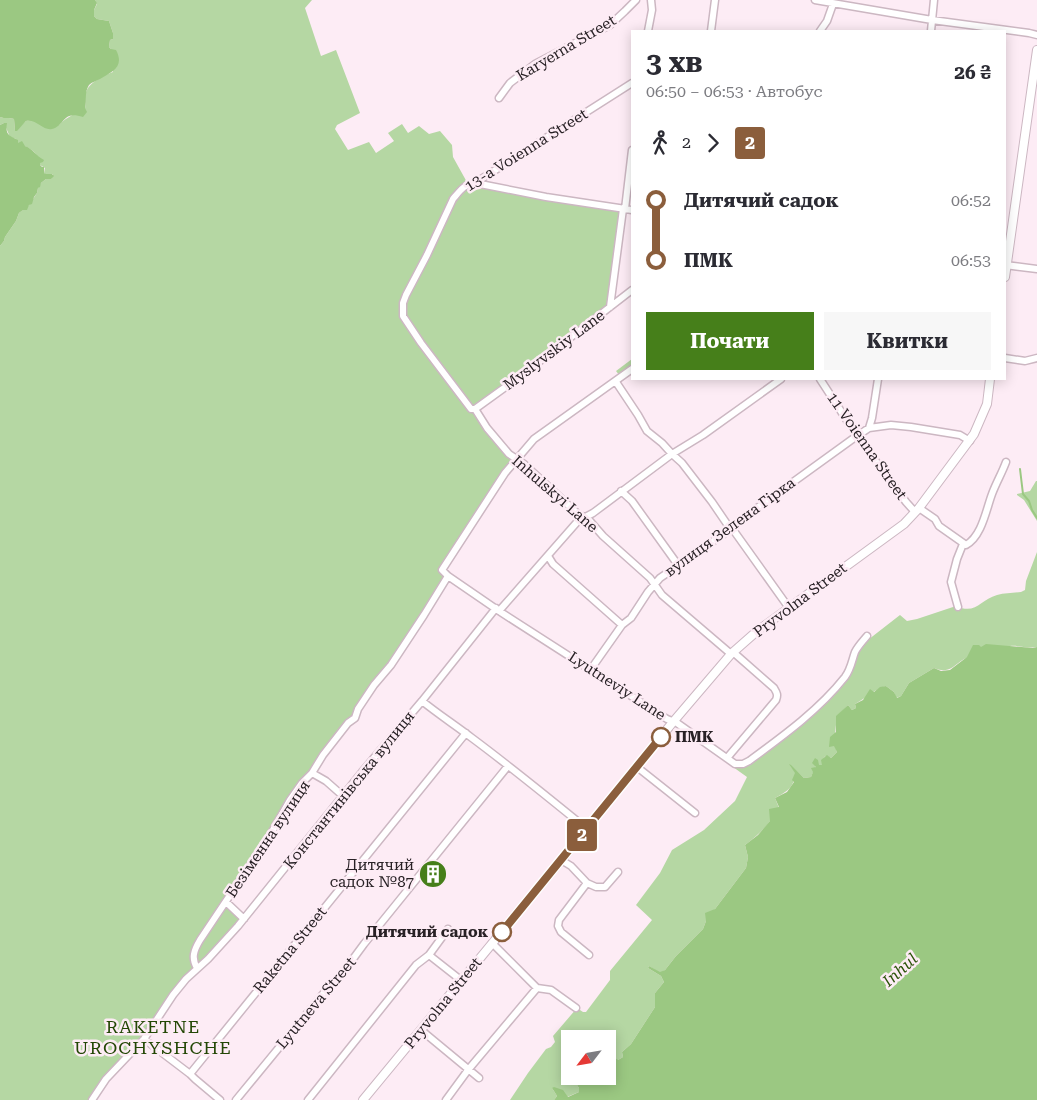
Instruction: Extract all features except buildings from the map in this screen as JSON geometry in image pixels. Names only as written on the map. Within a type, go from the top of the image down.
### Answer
[{"type":"street","name":"Karyerna Street","points":[[499,98],[510,83],[529,69],[610,25],[636,0]]},
{"type":"street","points":[[648,30],[652,10],[651,0]]},
{"type":"street","points":[[711,30],[715,0]]},
{"type":"street","points":[[815,0],[932,20],[1037,35]]},
{"type":"street","points":[[931,30],[934,0]]},
{"type":"street","points":[[821,30],[827,21],[833,4]]},
{"type":"street","points":[[1037,50],[1006,265],[1037,269]]},
{"type":"street","name":"13-a Voienna Street","points":[[403,316],[402,303],[454,199],[468,184],[474,183],[631,84]]},
{"type":"street","points":[[610,308],[627,210],[631,162]]},
{"type":"street","points":[[474,183],[627,210]]},
{"type":"street","name":"Myslyvskiy Lane","points":[[475,409],[631,291]]},
{"type":"street","name":"Inhulskyi Lane","points":[[403,316],[421,343],[509,454],[524,464],[578,514],[589,520],[603,536],[650,578],[662,595],[774,688],[777,693],[776,700],[727,758]]},
{"type":"street","points":[[1006,358],[1025,361],[1037,358]]},
{"type":"street","points":[[518,460],[534,440],[631,370]]},
{"type":"street","name":"Константинівська вулиця","points":[[197,968],[244,919],[497,610],[578,521],[593,513],[672,454],[779,380]]},
{"type":"street","name":"11 Voienna Street","points":[[821,380],[857,436],[906,502],[935,519],[939,526],[963,544]]},
{"type":"street","points":[[878,380],[869,428],[891,425],[911,427],[960,435],[970,441]]},
{"type":"street","name":"Pryvolna Street","points":[[363,1100],[673,722],[732,653],[756,632],[904,524],[917,510],[974,434],[987,404],[990,380]]},
{"type":"street","points":[[616,382],[647,430],[662,442],[682,463],[789,608]]},
{"type":"street","name":"вулиця Зелена Гірка","points":[[591,669],[622,625],[630,618],[660,578],[869,428]]},
{"type":"street","name":"Lyutneviy Lane","points":[[518,460],[505,473],[442,570],[497,610],[673,722],[735,764],[743,764],[749,761],[802,720],[834,690],[846,676],[856,650],[867,636]]},
{"type":"street","points":[[958,607],[951,582],[957,559],[963,544],[970,543],[982,525],[1006,462]]},
{"type":"street","points":[[622,491],[678,565]]},
{"type":"street","points":[[548,556],[553,564],[622,625]]},
{"type":"street","name":"Безіменна вулиця","points":[[197,968],[194,963],[196,948],[269,838],[290,800],[348,723],[355,718],[358,709],[374,685],[392,665],[448,576]]},
{"type":"street","points":[[422,701],[466,733],[587,829]]},
{"type":"street","name":"Raketna Street","points":[[190,1074],[466,733]]},
{"type":"street","name":"Lyutneva Street","points":[[236,1100],[332,983],[336,982],[364,944],[508,766]]},
{"type":"street","points":[[637,767],[695,813]]},
{"type":"street","points":[[312,773],[326,781],[343,796]]},
{"type":"street","points":[[561,860],[571,866],[588,883],[596,887],[605,887],[618,872]]},
{"type":"street","points":[[588,883],[559,920],[558,926],[561,932],[589,955]]},
{"type":"street","points":[[226,902],[244,919]]},
{"type":"street","points":[[308,1100],[416,965],[429,955],[448,929]]},
{"type":"street","points":[[492,943],[537,988],[551,990],[576,1008]]},
{"type":"street","points":[[429,955],[462,980]]},
{"type":"street","points":[[92,1100],[106,1079],[144,1039],[168,1002],[197,968]]},
{"type":"street","points":[[446,1100],[468,1070],[537,988]]},
{"type":"street","points":[[421,1030],[479,1078]]},
{"type":"street","points":[[144,1039],[220,1100]]},
{"type":"shaded area","points":[[95,0],[312,0],[305,8],[321,56],[336,50],[360,113],[337,125],[335,129],[348,150],[369,142],[376,153],[394,141],[388,133],[402,124],[408,133],[419,126],[429,134],[440,131],[452,145],[453,157],[468,184],[620,211],[609,301],[605,309],[472,411],[483,427],[511,459],[510,463],[439,570],[445,579],[391,665],[373,685],[282,812],[199,939],[195,968],[142,1038],[90,1100],[0,1100],[0,246],[19,213],[29,205],[37,193],[41,183],[46,179],[51,179],[53,174],[46,175],[44,173],[45,168],[40,165],[35,153],[17,143],[16,139],[10,137],[4,123],[0,125],[0,117],[14,119],[15,131],[26,121],[32,120],[59,125],[85,108],[85,96],[89,87],[100,78],[113,72],[111,49],[109,47],[110,40],[113,39],[113,33],[109,21],[97,19],[94,16],[97,4]]},
{"type":"shaded area","points":[[631,360],[631,375],[623,380],[616,371]]},
{"type":"shaded area","points":[[1036,481],[1037,521],[1024,500],[1017,495],[1030,491]]},
{"type":"shaded area","points":[[1037,552],[1037,647],[1010,646],[977,654],[963,659],[949,669],[940,670],[934,668],[909,683],[901,696],[896,698],[894,692],[886,686],[855,704],[856,708],[852,710],[848,705],[837,716],[835,740],[837,752],[831,758],[824,757],[822,765],[816,766],[811,777],[804,778],[790,765],[796,773],[791,786],[787,791],[775,798],[779,808],[772,819],[745,845],[748,857],[746,868],[706,921],[703,929],[665,970],[660,973],[649,966],[648,968],[661,976],[664,982],[655,993],[655,1007],[631,1044],[622,1052],[623,1057],[616,1062],[616,1030],[561,1030],[561,1085],[577,1085],[579,1092],[567,1097],[565,1094],[552,1088],[557,1096],[554,1100],[510,1100],[546,1049],[555,1042],[553,1036],[577,1008],[586,1012],[610,980],[610,971],[652,920],[636,905],[660,873],[672,850],[704,830],[735,801],[747,777],[733,767],[736,763],[742,762],[802,719],[844,677],[855,650],[900,615],[907,621],[956,606],[968,609],[973,608],[991,597],[1025,590],[1026,581]]},
{"type":"shaded area","points":[[226,906],[240,919],[239,922],[200,964],[195,963],[197,948]]},
{"type":"water","points":[[0,0],[95,0],[97,3],[94,16],[97,19],[109,21],[113,39],[110,40],[109,47],[116,50],[119,61],[113,71],[89,85],[85,108],[87,112],[83,117],[71,115],[52,129],[26,121],[15,131],[14,119],[0,117]]},
{"type":"water","points":[[7,123],[8,134],[18,140],[18,143],[22,141],[25,146],[44,160],[40,165],[44,167],[44,173],[54,176],[41,183],[32,204],[29,205],[27,210],[19,213],[0,246],[0,125]]},
{"type":"water","name":"Inhul","points":[[986,644],[1037,647],[1037,1100],[554,1100],[557,1096],[552,1088],[554,1087],[563,1090],[568,1097],[579,1092],[577,1085],[616,1085],[616,1059],[618,1060],[623,1057],[622,1052],[631,1044],[655,1007],[655,993],[664,982],[661,976],[648,968],[649,966],[660,972],[665,970],[703,929],[706,921],[705,913],[715,909],[746,868],[748,857],[745,845],[758,835],[770,821],[769,809],[779,807],[775,798],[787,792],[794,782],[792,780],[795,773],[789,764],[804,778],[811,777],[813,772],[811,768],[816,767],[812,763],[815,758],[818,760],[819,765],[822,765],[821,760],[827,755],[831,758],[837,752],[834,746],[829,747],[830,737],[836,732],[836,716],[848,705],[852,710],[856,708],[855,704],[863,700],[870,689],[874,692],[880,687],[886,686],[894,692],[897,698],[901,696],[909,683],[934,668],[941,671],[950,670],[967,657],[973,645],[981,647]]},
{"type":"waterway","points":[[1020,469],[1023,494],[1029,501],[1037,518]]},
{"type":"bus line","name":"2","points":[[502,932],[661,737]]},
{"type":"place","name":"ПМК","points":[[661,737]]},
{"type":"place","name":"Дитячий садок №87","points":[[433,874]]},
{"type":"place","name":"Дитячий садок","points":[[502,932]]},
{"type":"district","name":"RAKETNE UROCHYSHCHE","points":[[153,1036]]}]
